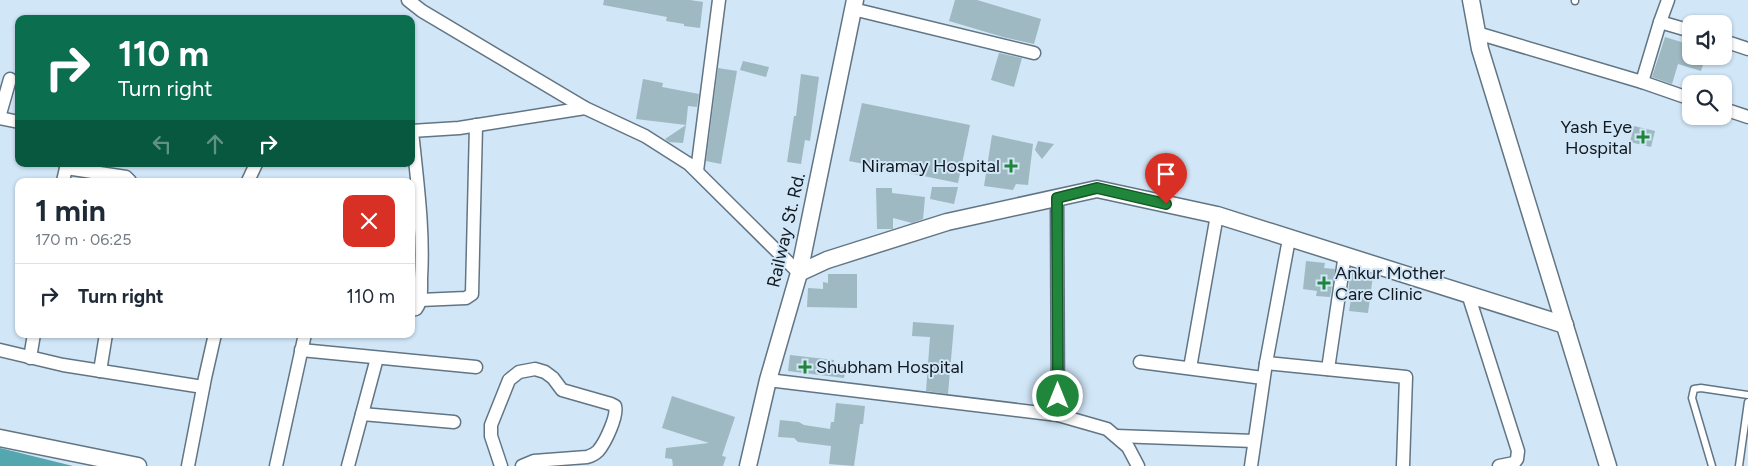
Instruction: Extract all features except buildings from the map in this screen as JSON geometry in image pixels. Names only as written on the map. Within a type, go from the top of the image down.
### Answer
[{"type":"street","points":[[408,0],[422,11],[585,108],[645,136],[689,164],[799,273],[827,260],[947,222],[1097,188],[1217,215],[1289,239],[1346,254],[1564,326]]},
{"type":"street","points":[[697,171],[719,0]]},
{"type":"street","points":[[1471,0],[1480,48],[1608,466]]},
{"type":"street","points":[[1642,82],[1668,0]]},
{"type":"street","points":[[854,4],[1034,53]]},
{"type":"street","name":"Railway St. Rd.","points":[[748,466],[768,380],[799,273],[854,4]]},
{"type":"street","points":[[1660,22],[1682,28]]},
{"type":"street","points":[[1477,33],[1682,95]]},
{"type":"street","points":[[1732,44],[1748,49]]},
{"type":"street","points":[[0,114],[10,79]]},
{"type":"street","points":[[415,131],[476,125],[585,108]]},
{"type":"street","points":[[1732,112],[1748,117]]},
{"type":"street","points":[[0,118],[15,121]]},
{"type":"street","points":[[420,300],[466,298],[472,294],[476,125]]},
{"type":"street","points":[[415,160],[423,237],[420,300],[415,309]]},
{"type":"street","points":[[65,171],[126,176],[128,178]]},
{"type":"street","points":[[1057,198],[1058,415]]},
{"type":"street","points":[[1190,368],[1217,215]]},
{"type":"street","points":[[1251,466],[1263,378],[1289,239]]},
{"type":"street","points":[[1328,369],[1346,254]]},
{"type":"street","points":[[1468,294],[1518,451],[1517,459],[1514,463],[1499,466]]},
{"type":"street","points":[[30,358],[33,338]]},
{"type":"street","points":[[100,371],[105,338]]},
{"type":"street","points":[[188,466],[214,338]]},
{"type":"street","points":[[276,466],[304,338]]},
{"type":"street","points":[[0,350],[30,358],[100,371],[203,387]]},
{"type":"street","points":[[301,350],[476,366]]},
{"type":"street","points":[[348,466],[377,358]]},
{"type":"street","points":[[1140,362],[1263,378]]},
{"type":"street","points":[[1266,362],[1406,377],[1403,466]]},
{"type":"street","points":[[501,466],[491,436],[490,425],[509,380],[519,372],[536,369],[545,372],[562,390],[614,406],[615,416],[599,450],[594,454],[588,457],[534,461],[522,466]]},
{"type":"street","points":[[768,380],[1058,415],[1107,429],[1128,447],[1138,466]]},
{"type":"street","points":[[362,414],[454,422]]},
{"type":"street","points":[[1116,436],[1254,441]]},
{"type":"street","points":[[0,438],[138,466]]},
{"type":"lane","points":[[1712,466],[1692,398],[1694,389],[1700,388],[1748,395]]},
{"type":"lane","points":[[1739,466],[1748,402]]},
{"type":"shaded area","points":[[0,448],[73,466],[0,466]]},
{"type":"place","name":"Yash Eye Hospital","points":[[1643,137]]},
{"type":"place","name":"Niramay Hospital","points":[[1011,166]]},
{"type":"place","name":"Ankur Mother Care Clinic","points":[[1324,283]]},
{"type":"place","name":"Shubham Hospital","points":[[805,367]]},
{"type":"route","points":[[1058,396],[1057,198],[1097,188],[1166,204]]}]
